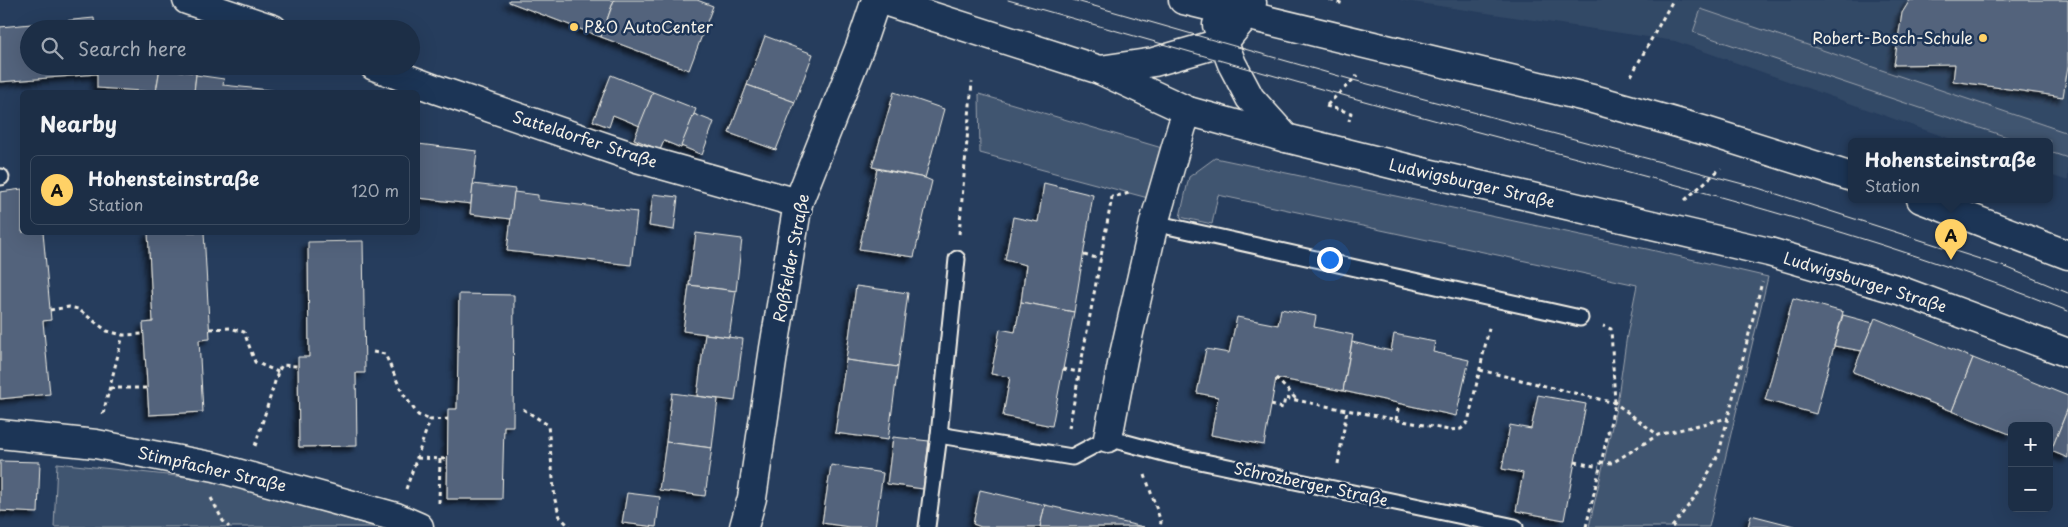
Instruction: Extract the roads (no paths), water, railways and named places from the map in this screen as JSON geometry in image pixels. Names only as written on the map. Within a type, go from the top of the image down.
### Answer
[{"type":"street","points":[[187,0],[246,20]]},
{"type":"street","name":"Roßfelder Straße","points":[[744,527],[752,498],[798,203],[860,47],[876,0]]},
{"type":"street","name":"Ludwigsburger Straße","points":[[881,0],[1100,70],[1188,111],[1286,138],[1433,174],[1769,252],[1899,290],[2068,353]]},
{"type":"street","points":[[1183,0],[1249,8],[1593,99],[1706,131],[1848,176]]},
{"type":"street","points":[[1210,4],[1232,64],[1250,98],[1286,138]]},
{"type":"street","points":[[1100,70],[1154,62],[1224,42],[1249,8]]},
{"type":"street","name":"Satteldorfer Straße","points":[[397,75],[435,90],[637,158],[798,203]]},
{"type":"street","points":[[1108,438],[1123,359],[1154,223],[1188,111]]},
{"type":"street","points":[[1932,203],[2068,255]]},
{"type":"street","name":"Stimpfacher Straße","points":[[0,434],[96,444],[215,467],[418,519]]},
{"type":"lane","points":[[1154,223],[1580,318]]},
{"type":"lane","points":[[927,527],[958,259]]},
{"type":"lane","points":[[939,435],[1072,457],[1108,438]]},
{"type":"lane","name":"Schrozberger Straße","points":[[1108,438],[1171,455],[1515,527]]},
{"type":"tram line","points":[[1008,0],[1349,97],[1768,210],[1919,257],[2068,311]]},
{"type":"tram line","points":[[1073,0],[1353,80],[1758,188],[2008,268],[2068,293]]},
{"type":"place","name":"P&O AutoCenter","points":[[574,27]]},
{"type":"place","name":"Robert-Bosch-Schule","points":[[1983,38]]},
{"type":"place","name":"Hohensteinstraße","points":[[1951,260]]}]
